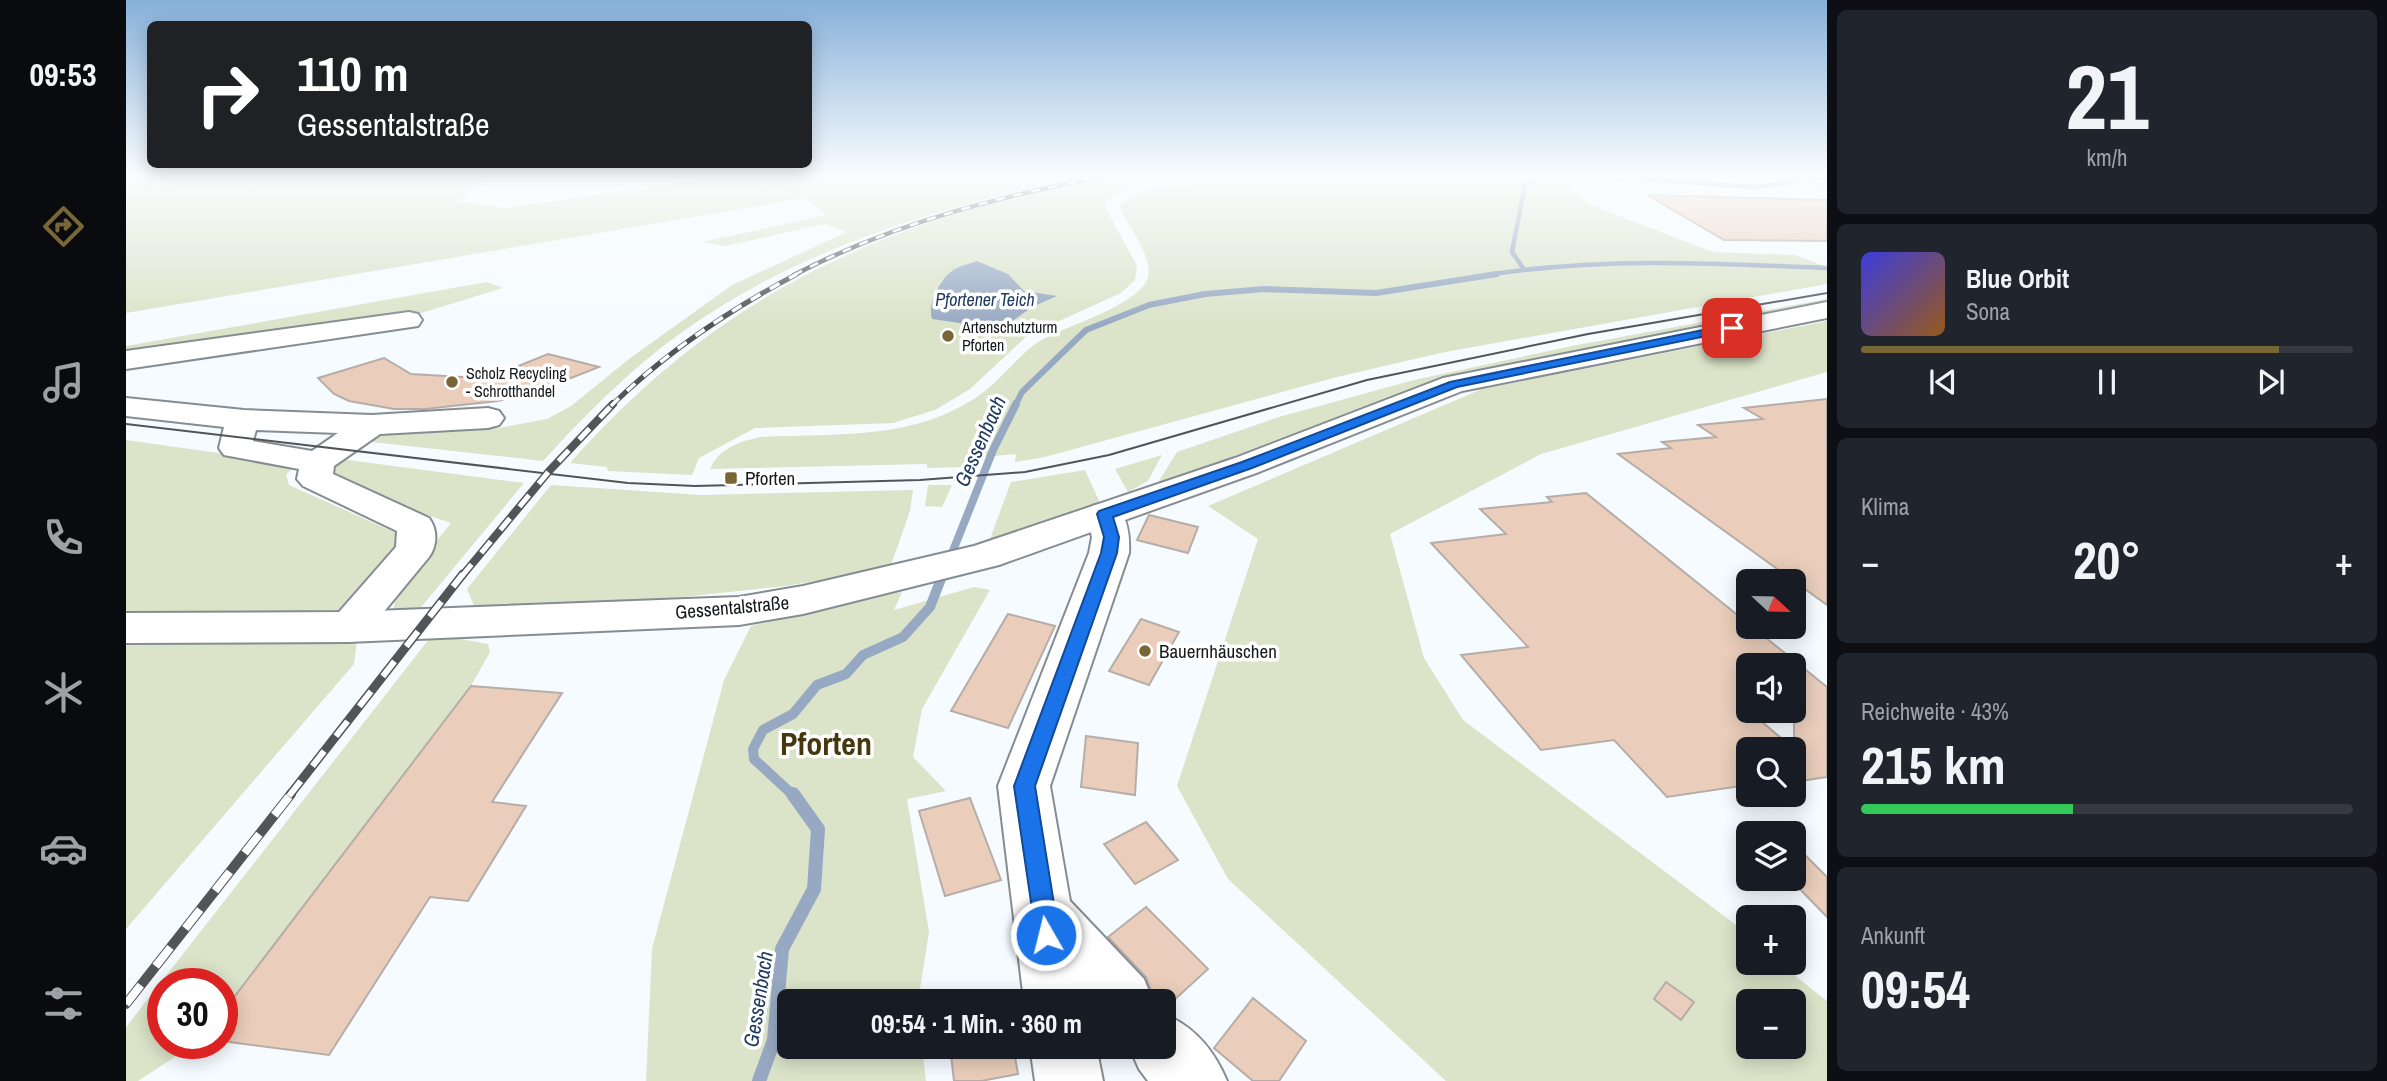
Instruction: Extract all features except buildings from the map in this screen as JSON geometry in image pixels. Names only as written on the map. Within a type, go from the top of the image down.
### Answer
[{"type":"main road","name":"Gessentalstraße","points":[[126,628],[348,627],[739,611],[803,600],[985,556],[1247,465],[1454,384],[1827,310]]},
{"type":"main road","points":[[126,360],[409,320]]},
{"type":"main road","points":[[126,407],[244,420],[372,425],[488,418]]},
{"type":"main road","points":[[244,420],[236,437],[236,448],[318,462],[372,425]]},
{"type":"main road","points":[[318,462],[315,479],[416,526],[415,549],[348,627]]},
{"type":"main road","points":[[1054,989],[1024,786],[1109,553],[1111,537],[1105,514]]},
{"type":"main road","points":[[1043,913],[1110,989]]},
{"type":"main road","points":[[1065,1059],[1069,1081]]},
{"type":"main road","points":[[1174,1059],[1193,1081]]},
{"type":"green space","points":[[126,224],[649,224],[126,313]]},
{"type":"green space","points":[[783,224],[823,224],[725,246],[702,242]]},
{"type":"green space","points":[[826,224],[901,224],[805,262],[749,290],[696,322],[619,384],[543,461],[363,441],[387,433],[499,428],[547,419],[571,406],[629,359],[732,285],[847,232]]},
{"type":"green space","points":[[926,224],[1115,224],[1137,266],[1135,280],[1121,293],[1028,335],[970,389],[935,410],[893,423],[755,428],[699,458],[692,475],[608,471],[607,467],[570,463],[630,401],[692,348],[756,303],[823,266]]},
{"type":"green space","points":[[1129,224],[1641,224],[1713,252],[1795,255],[1827,267],[1827,284],[1445,352],[1337,377],[1045,457],[1015,462],[1016,454],[970,458],[964,467],[927,468],[927,464],[710,469],[719,456],[731,447],[761,437],[875,432],[930,420],[956,409],[981,394],[1036,343],[1115,307],[1139,291],[1149,273],[1140,243]]},
{"type":"green space","points":[[487,282],[503,288],[405,318],[126,357],[126,346]]},
{"type":"green space","points":[[1827,299],[1827,305],[1536,362],[1154,489],[1177,452],[1279,417],[1414,380],[1572,346]]},
{"type":"green space","points":[[1827,321],[1827,372],[1541,454],[1390,534],[1424,658],[1463,720],[1736,925],[1736,975],[1794,975],[1827,1001],[1827,1081],[1446,1081],[1228,879],[1177,786],[1258,539],[1208,506],[1482,389]]},
{"type":"green space","points":[[126,440],[296,464],[286,475],[289,485],[405,537],[363,592],[354,664],[126,929]]},
{"type":"green space","points":[[1162,455],[1148,481],[1128,492],[1115,469]]},
{"type":"green space","points":[[340,459],[524,483],[418,611],[394,609],[395,592],[451,523],[394,504],[332,477],[334,465]]},
{"type":"green space","points":[[1085,470],[1100,503],[990,539],[1011,482]]},
{"type":"green space","points":[[551,485],[701,495],[913,490],[910,511],[890,568],[786,586],[673,598],[475,608],[467,589]]},
{"type":"green space","points":[[928,485],[952,485],[942,507],[925,506]]},
{"type":"green space","points":[[974,587],[990,590],[922,709],[913,757],[946,791],[907,799],[929,932],[920,989],[777,989],[777,1059],[923,1059],[926,1081],[646,1081],[652,949],[724,680],[751,626],[839,604],[902,592],[894,610]]},
{"type":"green space","points":[[433,634],[488,644],[490,652],[471,686],[238,992],[238,968],[172,968]]},
{"type":"green space","points":[[147,1000],[147,1059],[172,1059],[138,1081],[126,1081],[126,1027]]},
{"type":"water","name":"Pfortener Teich","points":[[977,261],[1008,274],[1024,291],[1057,296],[1032,307],[997,332],[983,334],[960,323],[932,319],[933,298],[945,278],[955,269]]},
{"type":"waterway","points":[[1517,224],[1512,252],[1523,268]]},
{"type":"waterway","name":"Gessenbach","points":[[1486,275],[1571,266],[1656,263],[1827,268]]},
{"type":"waterway","name":"Gessenbach","points":[[943,576],[993,450],[1022,392],[1086,330],[1149,305],[1205,294],[1264,289],[1376,293],[1497,274]]},
{"type":"waterway","name":"Gessenbach","points":[[794,796],[754,759],[753,749],[763,730],[793,714],[817,685],[846,674],[863,655],[903,637],[930,607],[943,574]]},
{"type":"waterway","name":"Gessenbach","points":[[759,1081],[774,1040],[782,949],[814,889],[818,829],[793,794]]},
{"type":"tram line","points":[[126,424],[628,483],[695,486],[920,480],[1025,472],[1109,455],[1367,380],[1588,334],[1827,293]]},
{"type":"railway","points":[[794,275],[832,256],[914,224]]},
{"type":"railway","points":[[612,405],[699,333],[797,274]]},
{"type":"railway","points":[[462,576],[550,470],[612,405]]},
{"type":"railway","points":[[289,796],[463,574]]},
{"type":"railway","points":[[126,1004],[291,794]]},
{"type":"place","name":"Artenschutzturm Pforten","points":[[948,336]]},
{"type":"place","name":"Scholz Recycling - Schrotthandel","points":[[452,382]]},
{"type":"place","name":"Pforten","points":[[731,478]]},
{"type":"place","name":"Bauernhäuschen","points":[[1145,651]]},
{"type":"district","name":"Pforten","points":[[826,743]]},
{"type":"route","points":[[1046,935],[1024,786],[1109,553],[1111,537],[1105,514],[1247,465],[1454,384],[1732,328]]}]
